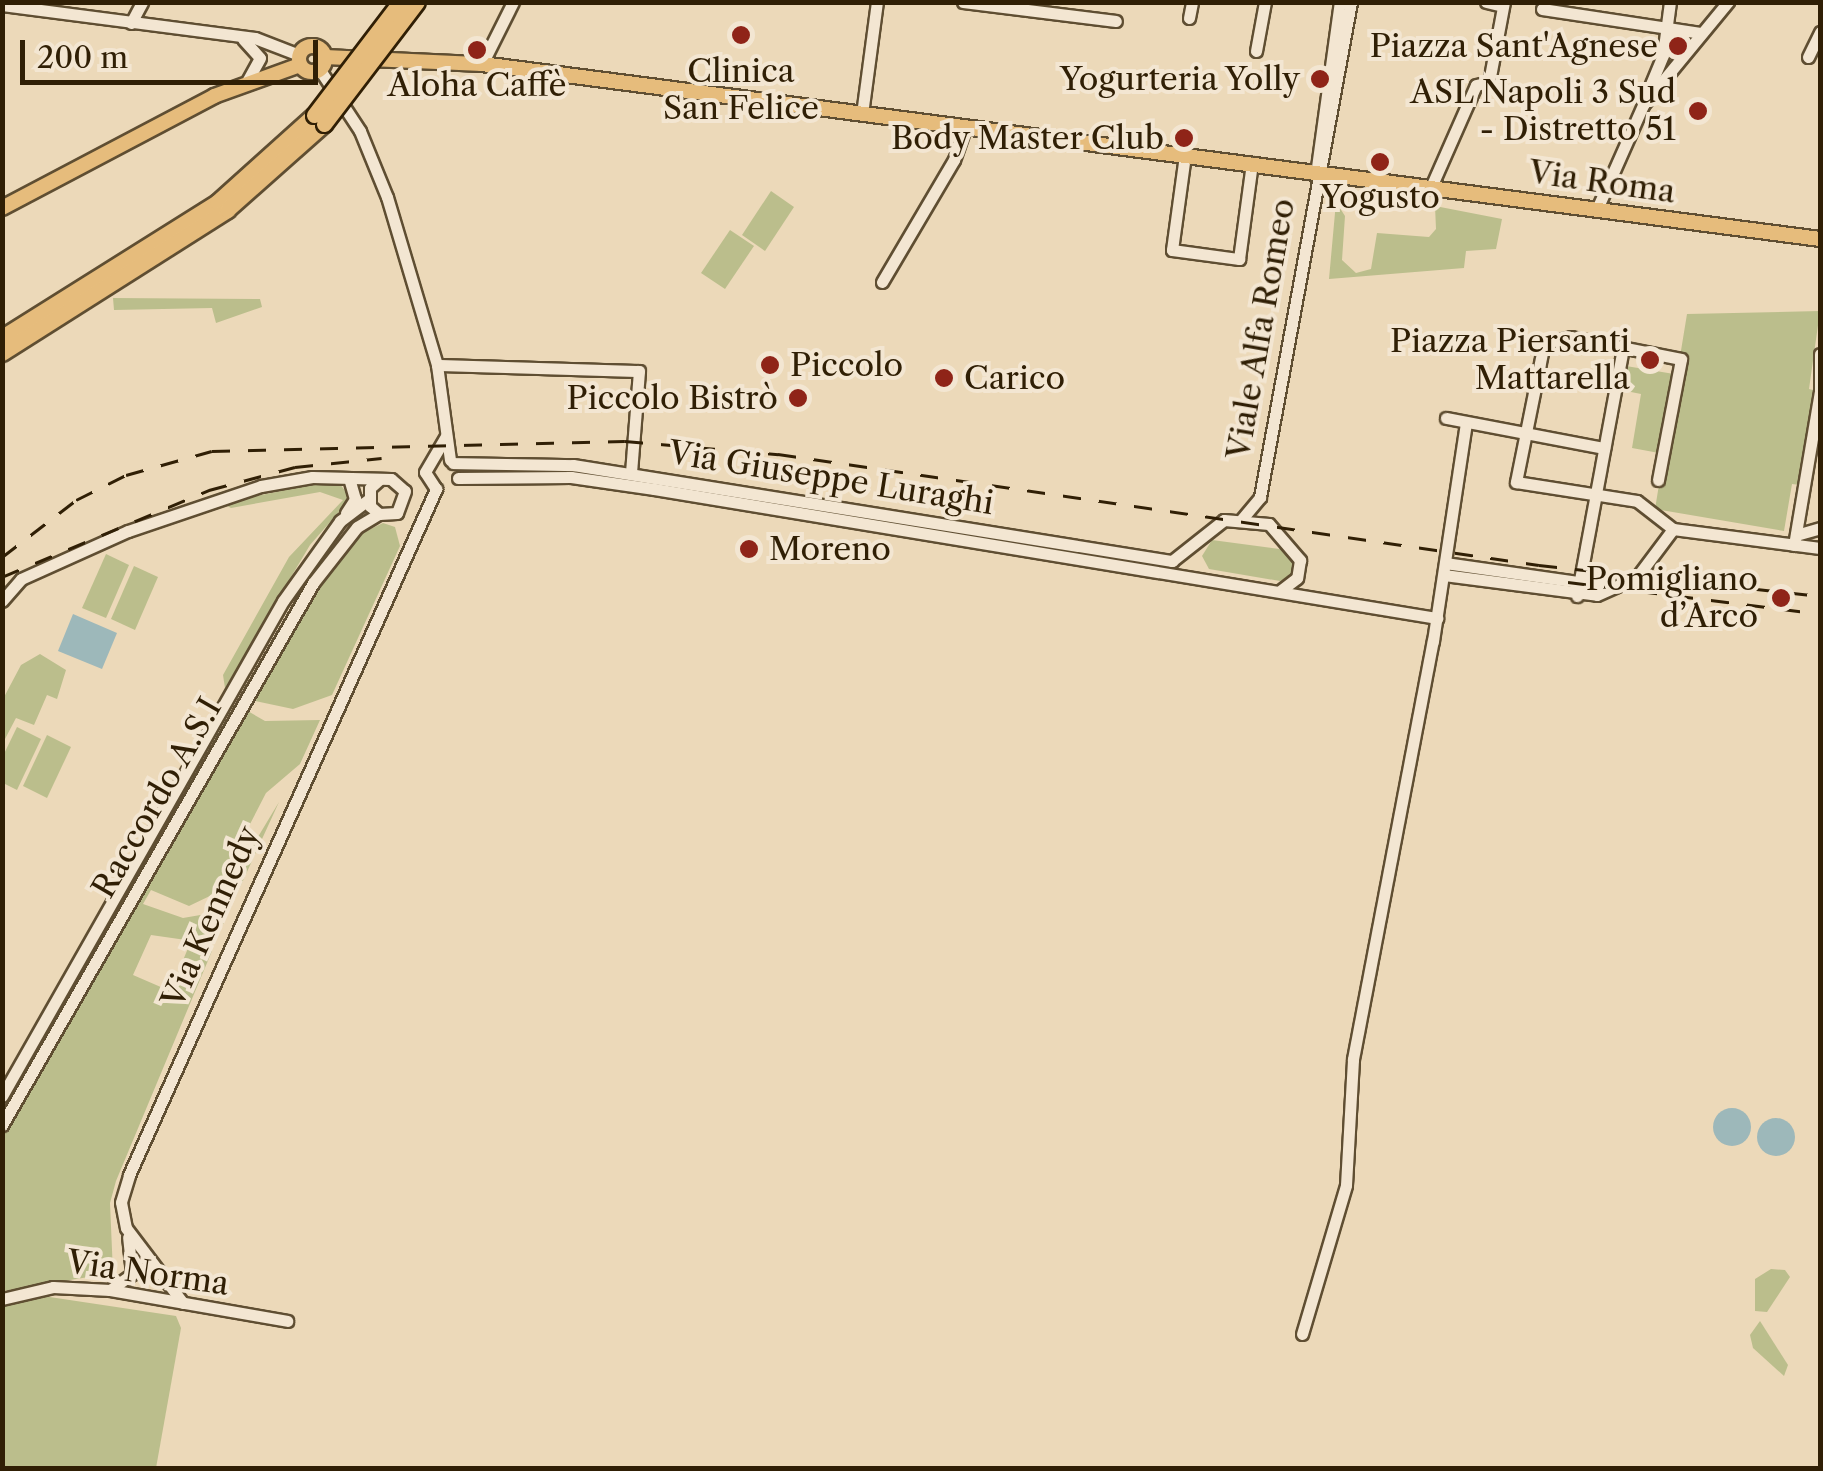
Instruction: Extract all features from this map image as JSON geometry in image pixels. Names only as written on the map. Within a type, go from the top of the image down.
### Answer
[{"type":"highway","points":[[2,336],[217,202],[319,119],[400,2]]},
{"type":"highway","points":[[2,353],[227,210],[319,119],[417,2]]},
{"type":"main road","points":[[2,208],[244,84],[300,60],[313,46],[322,63]]},
{"type":"main road","points":[[300,60],[322,63]]},
{"type":"main road","name":"Via Roma","points":[[322,63],[482,64],[1820,239]]},
{"type":"street","points":[[131,22],[142,2]]},
{"type":"street","points":[[482,64],[513,2]]},
{"type":"street","points":[[862,114],[877,2]]},
{"type":"street","points":[[963,2],[1116,22]]},
{"type":"street","points":[[1189,18],[1192,2]]},
{"type":"street","points":[[1256,51],[1264,2]]},
{"type":"street","name":"Viale Alfa Romeo","points":[[1318,171],[1314,151],[1340,2]]},
{"type":"street","name":"Viale Alfa Romeo","points":[[1260,497],[1351,2]]},
{"type":"street","points":[[1431,187],[1476,85],[1489,82],[1504,4],[1486,2]]},
{"type":"street","points":[[1596,210],[1663,56],[1670,2]]},
{"type":"street","points":[[1643,105],[1728,2]]},
{"type":"street","points":[[2,6],[36,6],[235,36],[300,60]]},
{"type":"street","points":[[1542,9],[1700,33]]},
{"type":"street","points":[[1808,56],[1820,32]]},
{"type":"street","points":[[235,36],[259,54],[255,75],[244,84]]},
{"type":"street","points":[[1663,56],[1683,59]]},
{"type":"street","points":[[322,63],[374,158],[437,365],[449,427],[458,478],[447,490],[434,488],[405,501]]},
{"type":"street","points":[[882,282],[954,160],[966,126]]},
{"type":"street","points":[[1185,155],[1172,250],[1222,257],[1239,259],[1252,163]]},
{"type":"street","points":[[1658,480],[1681,359],[1571,337],[1544,343],[1516,482],[1637,500],[1673,529],[1795,540],[1820,548]]},
{"type":"street","points":[[1579,589],[1623,347]]},
{"type":"street","points":[[1795,540],[1820,391],[1820,354]]},
{"type":"street","points":[[437,365],[638,371],[630,473]]},
{"type":"street","points":[[1446,418],[1604,448]]},
{"type":"street","points":[[1302,1334],[1346,1185],[1354,1059],[1437,618],[1466,422]]},
{"type":"street","points":[[434,488],[431,463],[449,427]]},
{"type":"street","points":[[449,427],[462,453],[478,463]]},
{"type":"street","name":"Via Giuseppe Luraghi","points":[[431,463],[452,461],[630,473],[1112,555],[1172,561],[1194,547],[1220,522],[1241,520]]},
{"type":"street","points":[[2,600],[21,578],[211,499],[344,479],[397,481],[431,463]]},
{"type":"street","name":"Via Giuseppe Luraghi","points":[[458,478],[571,477],[1193,575],[1437,618]]},
{"type":"street","points":[[344,479],[404,530],[406,546]]},
{"type":"street","points":[[340,521],[355,499],[344,479]]},
{"type":"street","name":"Raccordo A.S.I","points":[[2,1096],[283,601],[340,521],[368,497],[379,480]]},
{"type":"street","points":[[397,481],[413,531]]},
{"type":"street","name":"Via Kennedy","points":[[110,1290],[132,1274],[121,1202],[140,1143],[434,488]]},
{"type":"street","points":[[1241,520],[1260,497]]},
{"type":"street","points":[[1260,497],[1270,524],[1294,547],[1320,597]]},
{"type":"street","name":"Raccordo A.S.I","points":[[2,1125],[313,583],[346,538],[405,501]]},
{"type":"street","points":[[1241,520],[1270,524]]},
{"type":"street","points":[[1795,540],[1820,528]]},
{"type":"street","points":[[1444,569],[1579,589],[1622,586],[1673,529]]},
{"type":"street","points":[[1193,575],[1194,547]]},
{"type":"street","points":[[1281,590],[1290,586],[1301,566]]},
{"type":"street","points":[[126,1228],[183,1304]]},
{"type":"street","name":"Via Norma","points":[[2,1300],[53,1287],[110,1290],[287,1322]]},
{"type":"green space","points":[[771,191],[794,207],[765,251],[742,235]]},
{"type":"green space","points":[[1336,202],[1345,216],[1342,260],[1356,273],[1371,269],[1377,233],[1429,237],[1436,229],[1435,206],[1502,219],[1496,249],[1466,251],[1464,268],[1329,279]]},
{"type":"green space","points":[[730,230],[754,246],[725,289],[701,273]]},
{"type":"green space","points":[[113,298],[260,299],[262,307],[216,323],[212,308],[114,310]]},
{"type":"green space","points":[[1820,311],[1809,389],[1817,391],[1800,485],[1792,484],[1784,531],[1655,509],[1687,314]]},
{"type":"green space","points":[[1626,366],[1674,374],[1659,453],[1632,448],[1641,394],[1621,390]]},
{"type":"green space","points":[[320,483],[339,483],[351,498],[310,545],[225,688],[223,675],[289,557],[343,500],[320,492],[231,508],[222,503]]},
{"type":"green space","points":[[383,523],[395,527],[400,546],[332,695],[293,709],[251,700],[322,574],[352,538]]},
{"type":"green space","points":[[1212,540],[1287,550],[1296,557],[1293,575],[1280,581],[1209,569],[1202,556]]},
{"type":"green space","points":[[106,554],[129,565],[106,618],[82,608]]},
{"type":"green space","points":[[134,566],[158,577],[135,630],[111,619]]},
{"type":"green space","points":[[40,654],[66,670],[57,699],[47,695],[34,725],[16,718],[5,739],[3,699],[21,665]]},
{"type":"green space","points":[[246,710],[265,721],[320,720],[300,764],[266,793],[214,894],[189,906],[151,890],[143,904],[183,918],[212,913],[279,802],[214,944],[151,935],[133,975],[170,991],[189,946],[212,951],[116,1181],[110,1203],[113,1273],[3,1291],[3,1135]]},
{"type":"green space","points":[[17,727],[41,739],[17,790],[3,783],[2,758]]},
{"type":"green space","points":[[47,735],[71,747],[47,798],[23,786]]},
{"type":"green space","points":[[1771,1269],[1785,1270],[1790,1277],[1767,1312],[1755,1311],[1755,1279]]},
{"type":"green space","points":[[43,1296],[176,1316],[181,1328],[156,1468],[3,1468],[3,1307]]},
{"type":"green space","points":[[1760,1321],[1788,1365],[1784,1376],[1753,1348],[1750,1335]]},
{"type":"water","points":[[73,614],[117,633],[102,669],[58,651]]},
{"type":"water","points":[[1732,1108],[1746,1113],[1751,1127],[1746,1141],[1732,1146],[1718,1141],[1713,1127],[1718,1113]]},
{"type":"water","points":[[1776,1118],[1789,1124],[1795,1137],[1789,1150],[1776,1156],[1763,1150],[1757,1137],[1763,1124]]},
{"type":"railway","points":[[2,557],[76,500],[126,475],[212,451],[625,441],[778,454],[1539,565],[1820,596]]},
{"type":"railway","points":[[2,577],[209,490],[295,467],[382,458]]},
{"type":"railway","points":[[1568,582],[1820,614]]},
{"type":"place","name":"Clinica San Felice","points":[[741,35]]},
{"type":"place","name":"Piazza Sant'Agnese","points":[[1678,46]]},
{"type":"place","name":"Aloha Caffè","points":[[477,50]]},
{"type":"place","name":"Yogurteria Yolly","points":[[1320,79]]},
{"type":"place","name":"ASL Napoli 3 Sud - Distretto 51","points":[[1698,111]]},
{"type":"place","name":"Body Master Club","points":[[1184,138]]},
{"type":"place","name":"Yogusto","points":[[1380,162]]},
{"type":"place","name":"Piazza Piersanti Mattarella","points":[[1650,360]]},
{"type":"place","name":"Piccolo","points":[[770,365]]},
{"type":"place","name":"Carico","points":[[944,378]]},
{"type":"place","name":"Piccolo Bistrò","points":[[798,398]]},
{"type":"place","name":"Moreno","points":[[749,549]]},
{"type":"place","name":"Pomigliano d’Arco","points":[[1781,598]]}]
